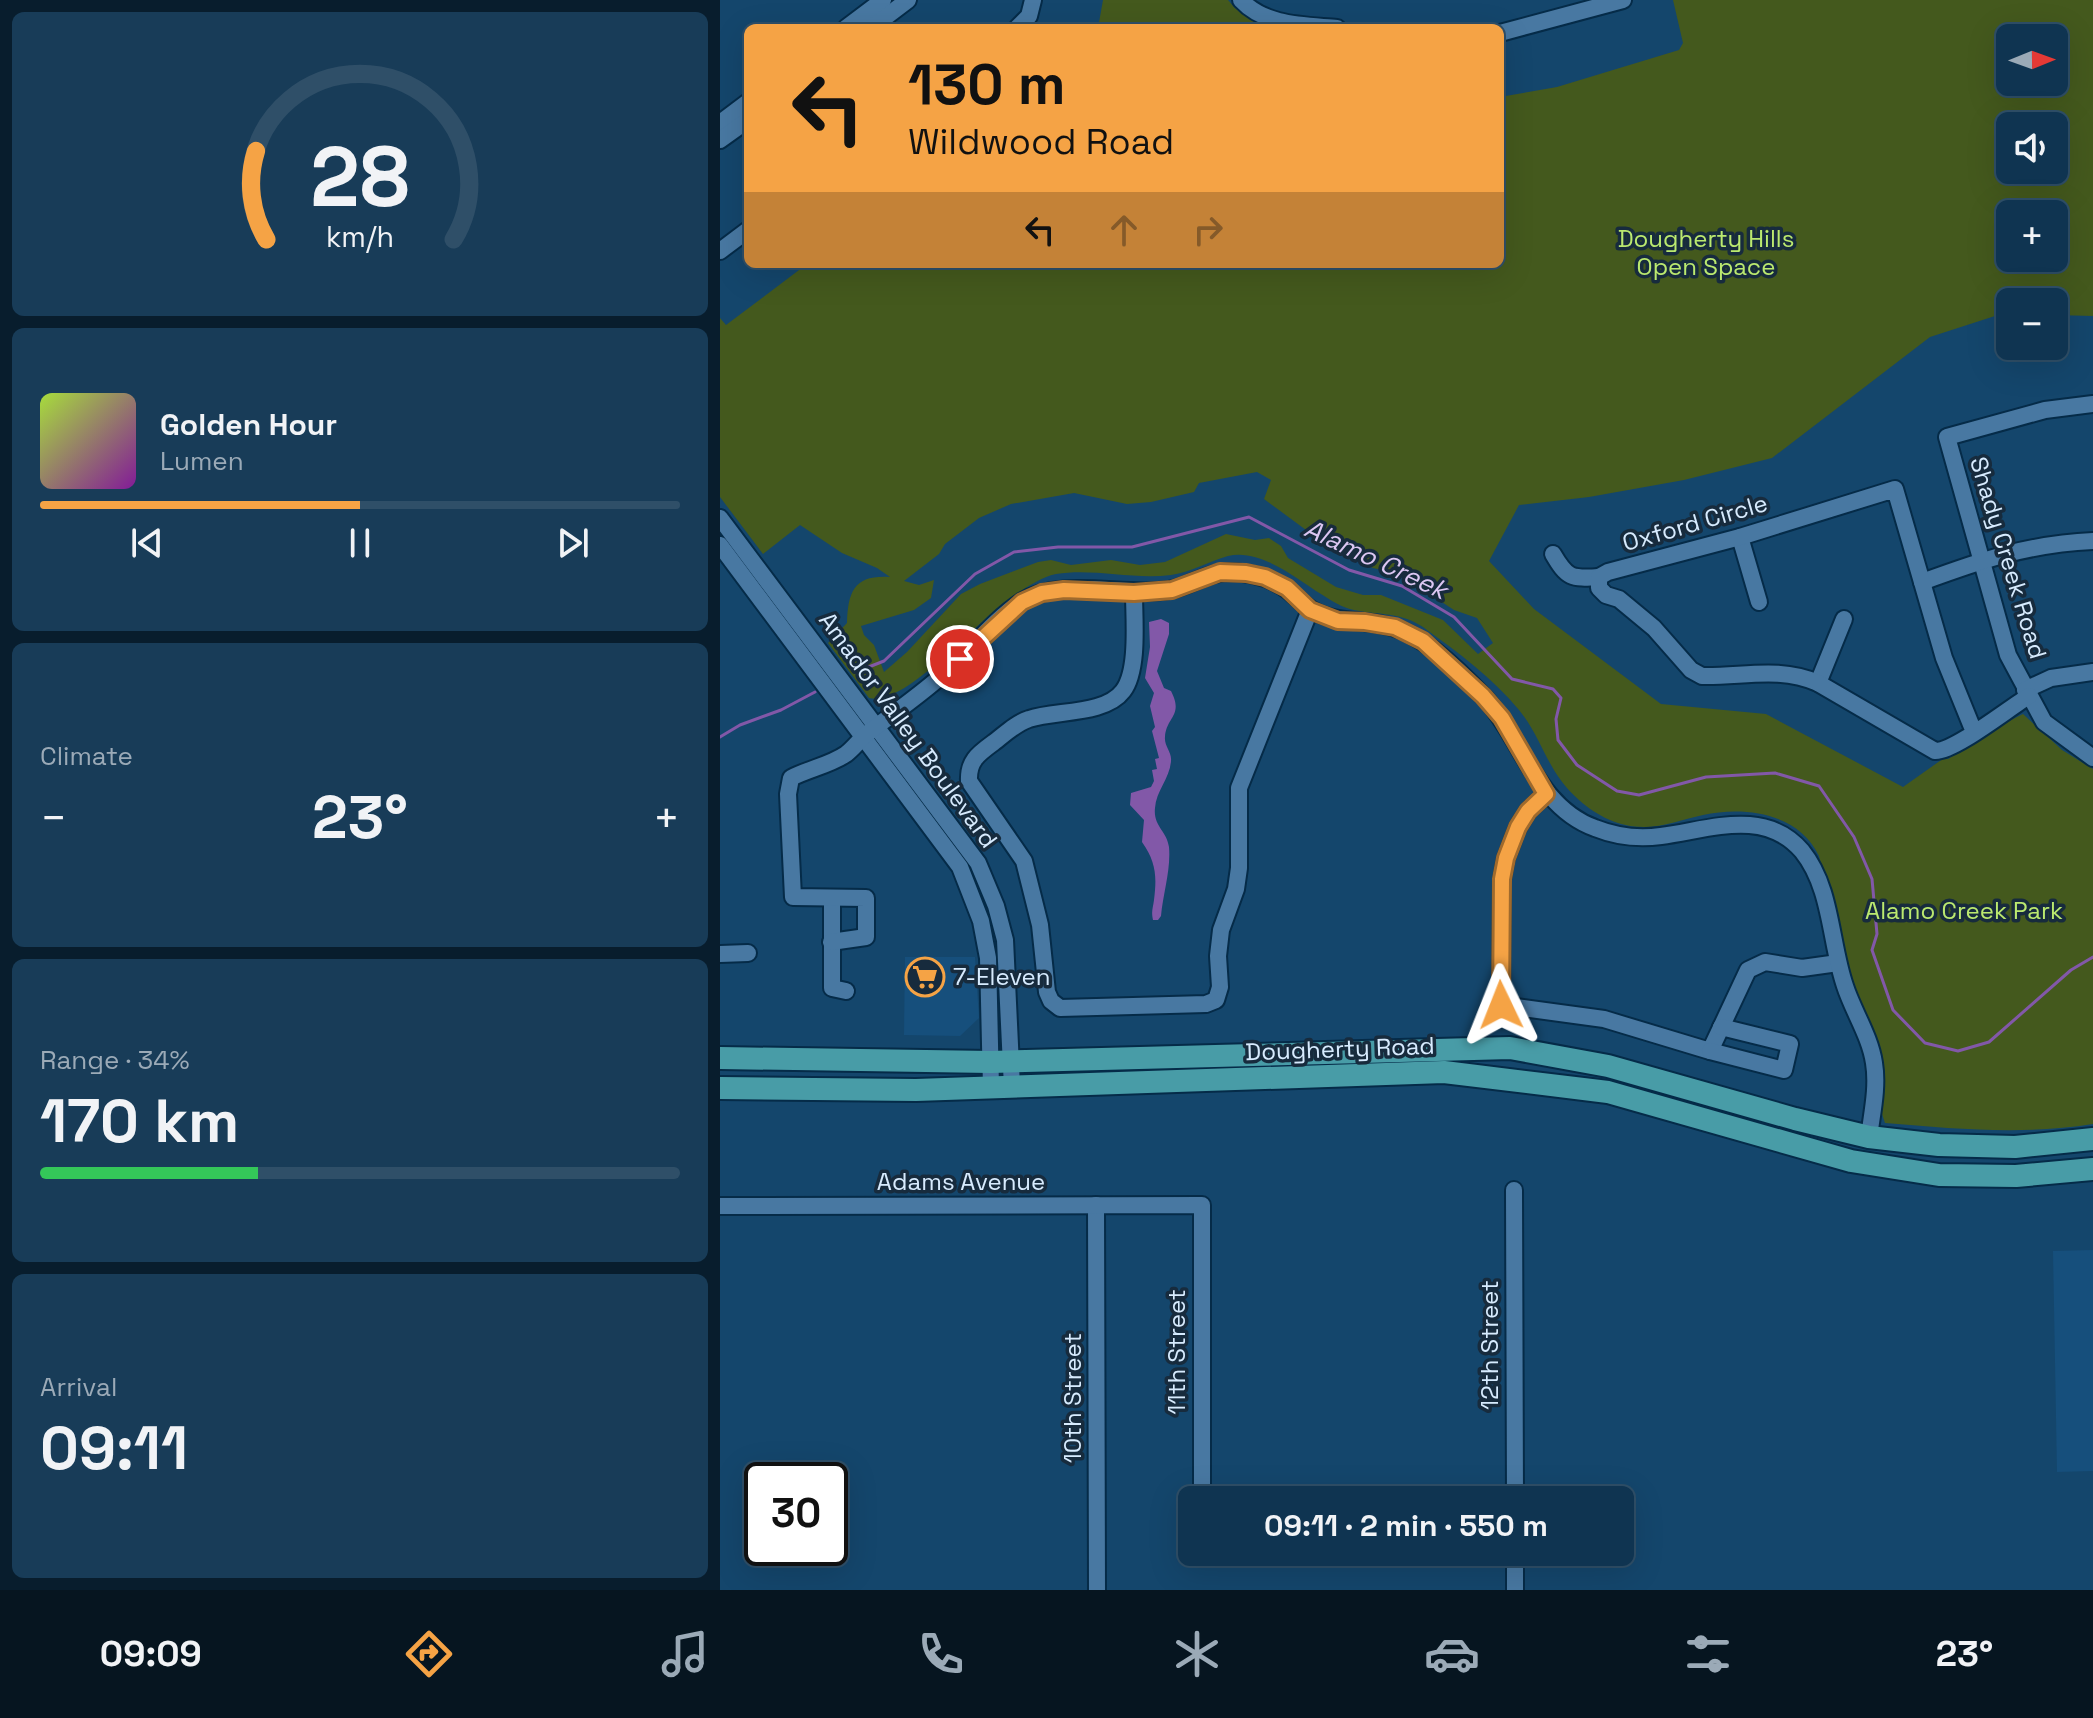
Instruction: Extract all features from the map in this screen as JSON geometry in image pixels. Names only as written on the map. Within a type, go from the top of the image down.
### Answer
[{"type":"main road","name":"Dougherty Road","points":[[720,1058],[1001,1061],[1510,1048],[1608,1066],[1869,1137],[1939,1145],[2015,1147],[2093,1139]]},
{"type":"main road","name":"Dougherty Road","points":[[720,1088],[916,1090],[1444,1072],[1608,1092],[1851,1161],[1939,1175],[2016,1176],[2093,1169]]},
{"type":"main road","points":[[1741,1129],[1772,1127],[1849,1144],[1869,1137]]},
{"type":"street","points":[[869,23],[883,0]]},
{"type":"street","points":[[869,23],[908,0]]},
{"type":"street","points":[[1021,24],[1029,16],[1033,0]]},
{"type":"street","points":[[1241,0],[1265,17],[1288,24]]},
{"type":"street","points":[[1504,32],[1623,0]]},
{"type":"street","points":[[720,140],[734,121]]},
{"type":"street","points":[[720,251],[744,233]]},
{"type":"street","name":"Shady Creek Road","points":[[2093,404],[2045,410],[1947,437],[2008,655],[2044,722],[2093,758]]},
{"type":"street","name":"Oxford Circle","points":[[1974,732],[1944,658],[1895,489],[1599,577],[1599,588],[1606,595],[1619,599],[1654,628],[1691,670],[1702,676],[1781,672],[1799,675],[1935,751],[1944,751],[1974,732],[2051,678],[2093,672]]},
{"type":"street","name":"Amador Valley Boulevard","points":[[720,518],[978,863],[996,906],[1005,940],[1002,1087]]},
{"type":"street","points":[[1740,537],[1759,602]]},
{"type":"street","points":[[1922,582],[2021,549],[2093,541]]},
{"type":"street","name":"Amador Valley Boulevard","points":[[720,545],[960,867],[981,921],[1001,1061]]},
{"type":"street","points":[[1553,554],[1563,572],[1578,579],[1599,577]]},
{"type":"street","points":[[831,942],[866,937],[866,898],[793,897],[788,794],[791,778],[846,754],[863,737],[939,678],[1022,602],[1042,593],[1064,590],[1134,593],[1172,590],[1220,572],[1246,573],[1265,577],[1287,588],[1310,610],[1338,621],[1395,627],[1423,641],[1483,696],[1502,718],[1546,794],[1573,817],[1592,828],[1620,835],[1660,836],[1752,823],[1782,836],[1799,848],[1813,867],[1822,891],[1838,963],[1869,1042],[1874,1063],[1875,1093],[1869,1137]]},
{"type":"street","points":[[1134,593],[1131,671],[1125,689],[1105,705],[1033,717],[1021,722],[975,756],[968,768],[969,781],[1024,861],[1040,925],[1047,992],[1051,1001],[1060,1008],[1206,1004],[1216,1000],[1220,987],[1218,956],[1221,930],[1236,889],[1239,868],[1239,788],[1310,610]]},
{"type":"street","points":[[1818,683],[1844,619]]},
{"type":"street","points":[[1546,794],[1528,811],[1506,858],[1502,879],[1501,1005],[1604,1019],[1784,1070],[1790,1044],[1721,1027]]},
{"type":"street","points":[[832,899],[832,988],[846,991]]},
{"type":"street","points":[[720,954],[748,953]]},
{"type":"street","points":[[1710,1051],[1748,970],[1765,962],[1802,968],[1838,963]]},
{"type":"street","name":"12th Street","points":[[1514,1190],[1515,1486]]},
{"type":"street","name":"10th Street","points":[[1096,1205],[1097,1590]]},
{"type":"street","name":"Adams Avenue","points":[[720,1206],[1202,1205]]},
{"type":"street","name":"11th Street","points":[[1202,1205],[1202,1486]]},
{"type":"street","points":[[1515,1566],[1515,1590]]},
{"type":"shaded area","points":[[1161,619],[1169,623],[1169,634],[1157,671],[1164,688],[1171,691],[1176,706],[1165,737],[1171,758],[1170,767],[1155,808],[1156,819],[1168,841],[1169,864],[1161,916],[1153,920],[1154,870],[1142,842],[1144,820],[1130,805],[1131,793],[1151,787],[1154,781],[1152,770],[1157,769],[1155,759],[1159,758],[1150,706],[1154,693],[1145,678],[1150,647],[1149,622]]},
{"type":"shaded area","points":[[905,957],[975,957],[979,1018],[960,1036],[904,1035]]},
{"type":"shaded area","points":[[2093,1250],[2093,1471],[2057,1472],[2053,1251]]},
{"type":"green space","points":[[1103,0],[1228,0],[1235,8],[1262,24],[1099,24]]},
{"type":"green space","name":"Dougherty Hills Open Space","points":[[1673,0],[2093,0],[2093,316],[2068,315],[2068,288],[1996,288],[1996,316],[1930,337],[1772,458],[1684,480],[1589,497],[1519,505],[1489,561],[1534,609],[1661,704],[1766,714],[1903,787],[1944,758],[1948,759],[1993,729],[2023,714],[2062,750],[2093,769],[2093,1124],[2015,1130],[1885,1123],[1880,1108],[1883,1094],[1876,1046],[1845,965],[1819,856],[1810,842],[1785,822],[1753,813],[1719,812],[1644,827],[1617,823],[1601,816],[1579,800],[1559,778],[1527,721],[1509,698],[1474,666],[1415,622],[1398,616],[1345,608],[1278,566],[1253,556],[1228,556],[1171,575],[1056,574],[1039,580],[999,606],[943,658],[903,689],[885,697],[869,698],[828,643],[847,623],[849,602],[856,587],[869,579],[890,577],[842,553],[800,525],[763,554],[720,497],[720,318],[726,325],[802,268],[1504,268],[1504,96],[1557,87],[1679,50],[1683,43]],"holes":[[[1257,472],[1271,480],[1264,499],[1325,544],[1373,568],[1399,574],[1454,610],[1477,618],[1493,643],[1478,654],[1443,620],[1381,595],[1363,595],[1336,587],[1288,558],[1281,546],[1269,538],[1255,540],[1226,534],[1165,562],[1140,565],[1111,560],[1071,565],[1051,560],[980,584],[961,594],[884,672],[874,645],[864,635],[861,626],[914,610],[931,598],[934,580],[919,585],[904,581],[979,518],[1011,504],[1074,493],[1127,504],[1151,502],[1194,492],[1199,483]]]},
{"type":"waterway","name":"Alamo Creek","points":[[856,672],[884,661],[975,574],[1014,552],[1058,547],[1132,547],[1249,517],[1349,570],[1402,586],[1454,617],[1512,679],[1553,689],[1561,698],[1556,719],[1558,740],[1577,765],[1617,791],[1639,795],[1706,777],[1775,773],[1819,786],[1854,837],[1872,879],[1877,934],[1872,950],[1893,1010],[1925,1043],[1958,1051],[1989,1042],[2071,970],[2093,957]]},
{"type":"waterway","name":"Alamo Creek","points":[[720,737],[815,692]]},
{"type":"place","name":"7-Eleven","points":[[925,977]]},
{"type":"route","points":[[960,659],[1022,602],[1042,593],[1064,590],[1134,593],[1172,590],[1220,572],[1265,577],[1287,588],[1310,610],[1338,621],[1395,627],[1423,641],[1483,696],[1502,718],[1546,794],[1528,811],[1518,827],[1506,858],[1502,879],[1499,958],[1501,1005]]},
{"type":"park label","name":"Alamo Creek Park","points":[[1964,911]]}]
